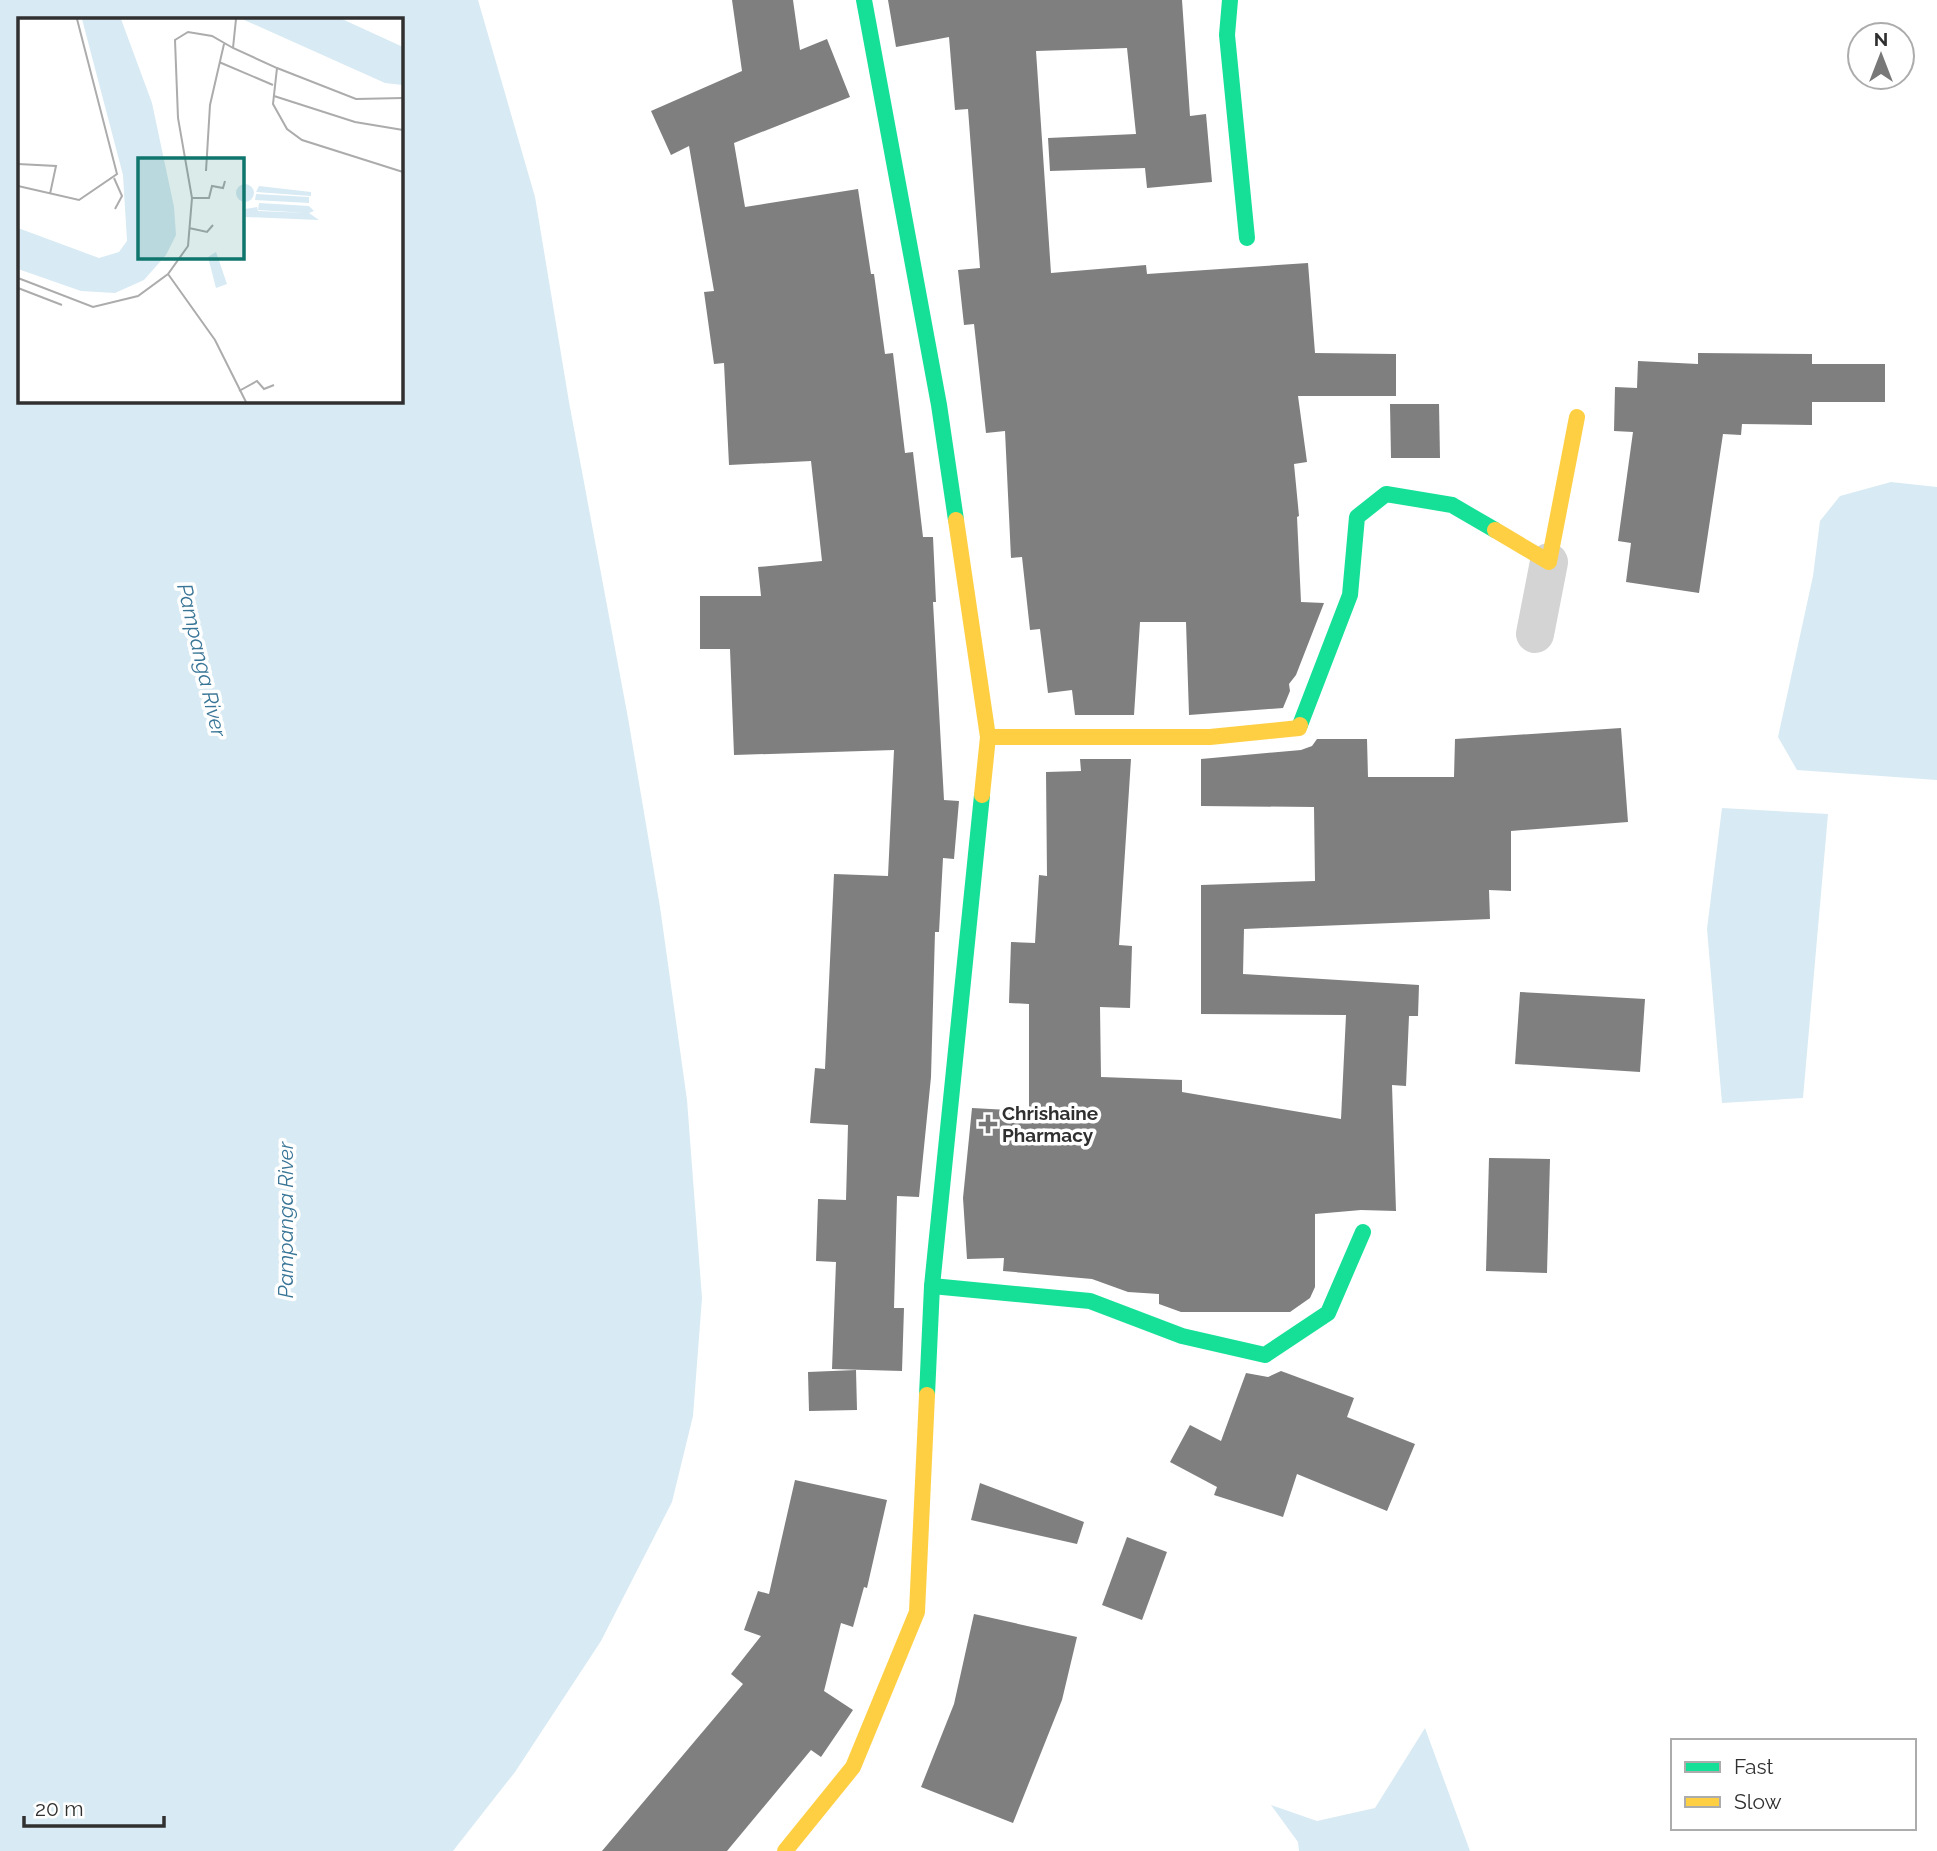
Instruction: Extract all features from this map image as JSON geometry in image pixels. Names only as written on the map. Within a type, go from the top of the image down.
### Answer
[{"type":"main road","points":[[785,1851],[853,1767],[917,1612],[932,1286],[988,737],[939,405],[864,0]]},
{"type":"main road","points":[[1230,0],[1227,35],[1247,238]]},
{"type":"main road","points":[[988,737],[1210,737],[1299,728],[1350,595],[1357,516],[1386,494],[1452,505],[1549,562],[1577,417]]},
{"type":"main road","points":[[932,1286],[1090,1301],[1182,1336],[1265,1355],[1328,1313],[1363,1232]]},
{"type":"street","points":[[1535,634],[1549,562]]},
{"type":"water","name":"Pampanga River","points":[[0,0],[478,0],[535,197],[660,907],[687,1100],[702,1298],[693,1416],[672,1502],[601,1641],[515,1772],[453,1851],[0,1851]]},
{"type":"water","points":[[1891,482],[1937,487],[1937,780],[1797,770],[1778,737],[1813,576],[1820,521],[1840,496]]},
{"type":"water","points":[[1722,808],[1828,814],[1803,1098],[1722,1103],[1707,929]]},
{"type":"water","points":[[1425,1728],[1470,1851],[1299,1851],[1298,1842],[1271,1805],[1317,1821],[1375,1808]]},
{"type":"building","points":[[732,0],[793,0],[800,50],[827,39],[850,97],[734,143],[745,207],[858,189],[885,354],[893,353],[905,453],[913,452],[923,537],[933,537],[936,602],[933,602],[944,800],[959,801],[954,859],[943,858],[939,932],[935,932],[931,1077],[919,1197],[897,1196],[894,1308],[904,1308],[902,1371],[832,1369],[836,1262],[816,1261],[818,1199],[846,1200],[848,1125],[810,1123],[815,1068],[825,1069],[834,874],[888,876],[894,750],[734,755],[730,649],[700,649],[700,596],[761,596],[758,567],[822,561],[811,461],[729,465],[724,363],[714,364],[704,292],[714,291],[689,146],[671,155],[651,111],[742,71]]},
{"type":"building","points":[[888,0],[1182,0],[1190,116],[1206,114],[1212,182],[1147,188],[1145,168],[1050,171],[1048,138],[1136,134],[1127,48],[1036,51],[1051,273],[1146,265],[1147,274],[1308,263],[1315,353],[1396,354],[1396,396],[1298,396],[1307,462],[1294,464],[1299,516],[1301,602],[1324,603],[1296,675],[1289,684],[1290,691],[1283,708],[1189,715],[1186,622],[1140,622],[1134,715],[1075,715],[1072,690],[1048,693],[1040,629],[1030,630],[1022,557],[1011,558],[1005,431],[986,433],[974,324],[964,325],[958,270],[980,268],[968,109],[955,110],[949,37],[896,47]]},
{"type":"building","points":[[1698,353],[1812,354],[1812,364],[1885,364],[1885,402],[1812,402],[1812,425],[1742,424],[1741,435],[1723,434],[1699,593],[1626,582],[1631,543],[1618,541],[1633,432],[1614,431],[1615,387],[1637,388],[1638,361],[1698,364]]},
{"type":"building","points":[[1390,404],[1439,404],[1440,458],[1391,458]]},
{"type":"building","points":[[1621,728],[1628,822],[1511,831],[1511,891],[1489,890],[1490,919],[1244,929],[1243,974],[1419,985],[1418,1016],[1409,1016],[1406,1086],[1392,1085],[1396,1211],[1361,1210],[1315,1214],[1315,1287],[1310,1298],[1290,1312],[1181,1312],[1159,1304],[1159,1294],[1128,1292],[1092,1279],[1003,1271],[1004,1258],[967,1259],[963,1198],[972,1108],[1029,1111],[1029,1004],[1009,1003],[1011,942],[1035,943],[1039,875],[1047,876],[1046,772],[1081,771],[1080,759],[1131,759],[1119,945],[1132,946],[1130,1008],[1100,1007],[1101,1077],[1182,1080],[1182,1092],[1341,1119],[1346,1015],[1201,1014],[1201,885],[1315,881],[1314,807],[1201,806],[1201,759],[1301,750],[1312,746],[1317,739],[1367,739],[1368,777],[1454,777],[1455,739]]},
{"type":"building","points":[[1520,992],[1645,999],[1640,1072],[1515,1064]]},
{"type":"building","points":[[1489,1158],[1550,1159],[1547,1273],[1486,1271]]},
{"type":"building","points":[[856,1370],[857,1410],[809,1411],[808,1372]]},
{"type":"building","points":[[1281,1371],[1354,1398],[1347,1417],[1415,1444],[1387,1511],[1297,1474],[1283,1517],[1214,1495],[1217,1487],[1170,1462],[1190,1425],[1221,1441],[1246,1373],[1268,1377]]},
{"type":"building","points":[[795,1480],[887,1500],[867,1588],[864,1587],[853,1627],[841,1623],[824,1691],[853,1710],[821,1757],[811,1750],[727,1851],[602,1851],[743,1684],[731,1674],[761,1636],[744,1630],[758,1591],[769,1594]]},
{"type":"building","points":[[980,1483],[1084,1522],[1077,1544],[971,1520]]},
{"type":"building","points":[[1127,1537],[1167,1552],[1142,1620],[1102,1605]]},
{"type":"building","points":[[974,1614],[1077,1637],[1062,1700],[1013,1823],[921,1787],[954,1704]]},
{"type":"traffic: fast","points":[[864,0],[939,405],[956,520]]},
{"type":"traffic: fast","points":[[1230,0],[1227,35],[1247,238]]},
{"type":"traffic: fast","points":[[1300,725],[1350,595],[1357,517],[1386,494],[1452,505],[1495,530]]},
{"type":"traffic: fast","points":[[927,1395],[932,1286],[982,795]]},
{"type":"traffic: fast","points":[[932,1286],[1090,1301],[1182,1336],[1265,1355],[1328,1313],[1363,1232]]},
{"type":"traffic: slow","points":[[1495,530],[1549,562],[1577,417]]},
{"type":"traffic: slow","points":[[956,520],[988,737],[982,795]]},
{"type":"traffic: slow","points":[[988,737],[1210,737],[1299,728],[1300,725]]},
{"type":"traffic: slow","points":[[785,1851],[853,1767],[917,1612],[927,1395]]},
{"type":"place","name":"Chrishaine Pharmacy","points":[[988,1124]]}]
